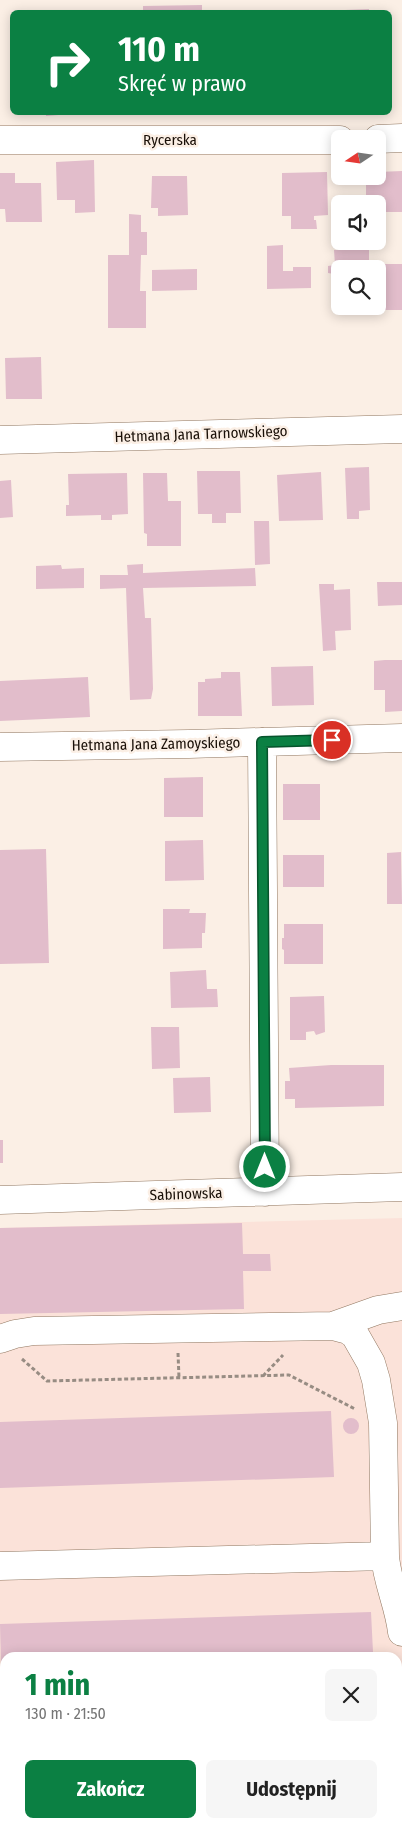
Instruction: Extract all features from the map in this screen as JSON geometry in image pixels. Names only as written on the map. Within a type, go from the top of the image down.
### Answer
[{"type":"street","points":[[386,139],[402,138]]},
{"type":"street","name":"Rycerska","points":[[0,140],[331,140]]},
{"type":"street","name":"Hetmana Jana Tarnowskiego","points":[[0,440],[402,429]]},
{"type":"street","name":"Hetmana Jana Zamoyskiego","points":[[0,747],[402,738]]},
{"type":"street","points":[[262,742],[265,1192]]},
{"type":"street","name":"Sabinowska","points":[[0,1200],[402,1187]]},
{"type":"street","points":[[333,1326],[378,1310],[402,1306]]},
{"type":"street","points":[[0,1338],[34,1332],[333,1326],[348,1330],[355,1335],[371,1363],[378,1388],[383,1423],[384,1556],[398,1605],[402,1632]]},
{"type":"street","points":[[0,1566],[384,1556]]},
{"type":"path","points":[[20,1358],[47,1381],[289,1376],[383,1423]]},
{"type":"shaded area","points":[[402,1218],[402,1652],[0,1652],[0,1228]]},
{"type":"building","points":[[202,5],[202,10],[143,10],[143,6]]},
{"type":"building","points":[[94,160],[95,212],[75,213],[75,200],[57,200],[56,162]]},
{"type":"building","points":[[402,171],[402,212],[386,212],[386,195],[366,195],[366,185],[386,185],[386,172]]},
{"type":"building","points":[[327,172],[328,215],[314,216],[317,229],[291,229],[291,216],[282,216],[282,173]]},
{"type":"building","points":[[0,173],[15,173],[15,183],[41,183],[42,222],[6,222],[5,209],[0,209]]},
{"type":"building","points":[[152,176],[187,176],[188,215],[158,216],[158,208],[151,208]]},
{"type":"building","points":[[129,214],[141,215],[141,232],[147,232],[147,255],[141,255],[140,291],[146,291],[146,328],[108,328],[108,255],[129,255]]},
{"type":"building","points":[[283,245],[283,271],[293,271],[293,267],[311,267],[311,288],[267,289],[267,246]]},
{"type":"building","points":[[334,250],[369,250],[369,260],[335,260]]},
{"type":"building","points":[[386,264],[402,264],[402,310],[386,310]]},
{"type":"building","points":[[328,266],[331,266],[331,274],[328,273]]},
{"type":"building","points":[[197,269],[197,290],[152,291],[152,270]]},
{"type":"building","points":[[41,357],[42,399],[6,399],[5,358]]},
{"type":"building","points":[[369,467],[370,510],[359,511],[359,519],[347,519],[345,468]]},
{"type":"building","points":[[197,471],[240,471],[241,513],[226,513],[226,523],[212,523],[212,514],[198,514]]},
{"type":"building","points":[[321,472],[323,520],[279,521],[277,475]]},
{"type":"building","points":[[127,473],[128,514],[112,515],[112,520],[101,520],[101,515],[66,516],[66,505],[69,505],[68,474]]},
{"type":"building","points":[[143,473],[167,473],[168,501],[181,501],[181,546],[147,546],[147,534],[144,533]]},
{"type":"building","points":[[11,480],[13,517],[0,518],[0,481]]},
{"type":"building","points":[[254,521],[269,521],[270,564],[255,565]]},
{"type":"building","points":[[143,564],[143,573],[255,568],[256,586],[143,588],[145,618],[151,618],[153,689],[151,699],[130,700],[126,588],[100,589],[100,575],[128,575],[127,565]]},
{"type":"building","points":[[61,565],[62,569],[84,568],[84,588],[36,589],[36,566]]},
{"type":"building","points":[[377,582],[402,582],[402,605],[378,606]]},
{"type":"building","points":[[319,584],[334,584],[334,590],[350,589],[351,630],[335,631],[336,650],[323,651]]},
{"type":"building","points":[[402,660],[402,711],[385,712],[385,690],[374,690],[374,661]]},
{"type":"building","points":[[313,666],[314,705],[272,706],[271,667]]},
{"type":"building","points":[[221,672],[240,672],[242,716],[198,716],[198,682],[205,682],[205,679],[221,678]]},
{"type":"building","points":[[88,677],[90,717],[0,721],[0,681]]},
{"type":"building","points":[[203,777],[203,817],[164,817],[164,778]]},
{"type":"building","points":[[283,784],[320,784],[320,820],[283,820]]},
{"type":"building","points":[[203,840],[204,880],[165,881],[165,841]]},
{"type":"building","points":[[46,849],[49,963],[0,964],[0,850]]},
{"type":"building","points":[[401,852],[402,904],[387,904],[387,853]]},
{"type":"building","points":[[283,855],[324,855],[324,887],[283,887]]},
{"type":"building","points":[[163,909],[190,909],[189,913],[206,913],[205,933],[202,933],[202,948],[163,949]]},
{"type":"building","points":[[284,924],[323,924],[323,964],[284,964],[282,938],[284,938]]},
{"type":"building","points":[[206,970],[207,989],[217,989],[218,1007],[171,1008],[170,972]]},
{"type":"building","points":[[324,996],[325,1032],[316,1035],[314,1031],[306,1032],[306,1040],[290,1040],[290,997]]},
{"type":"building","points":[[151,1027],[179,1027],[180,1068],[152,1069]]},
{"type":"building","points":[[331,1065],[384,1065],[384,1106],[295,1108],[295,1099],[285,1099],[285,1081],[290,1081],[289,1068]]},
{"type":"building","points":[[210,1077],[211,1112],[174,1113],[173,1078]]},
{"type":"building","points":[[0,1140],[3,1140],[3,1163],[0,1163]]},
{"type":"building","points":[[242,1223],[243,1254],[270,1254],[271,1271],[243,1271],[244,1309],[0,1314],[0,1228]]},
{"type":"building","points":[[331,1411],[334,1477],[0,1488],[0,1422]]},
{"type":"building","points":[[348,1418],[354,1418],[359,1423],[357,1432],[348,1434],[343,1429],[343,1423]]},
{"type":"building","points":[[371,1612],[373,1652],[1,1652],[0,1624]]},
{"type":"route","points":[[265,1167],[262,742],[332,740]]}]
